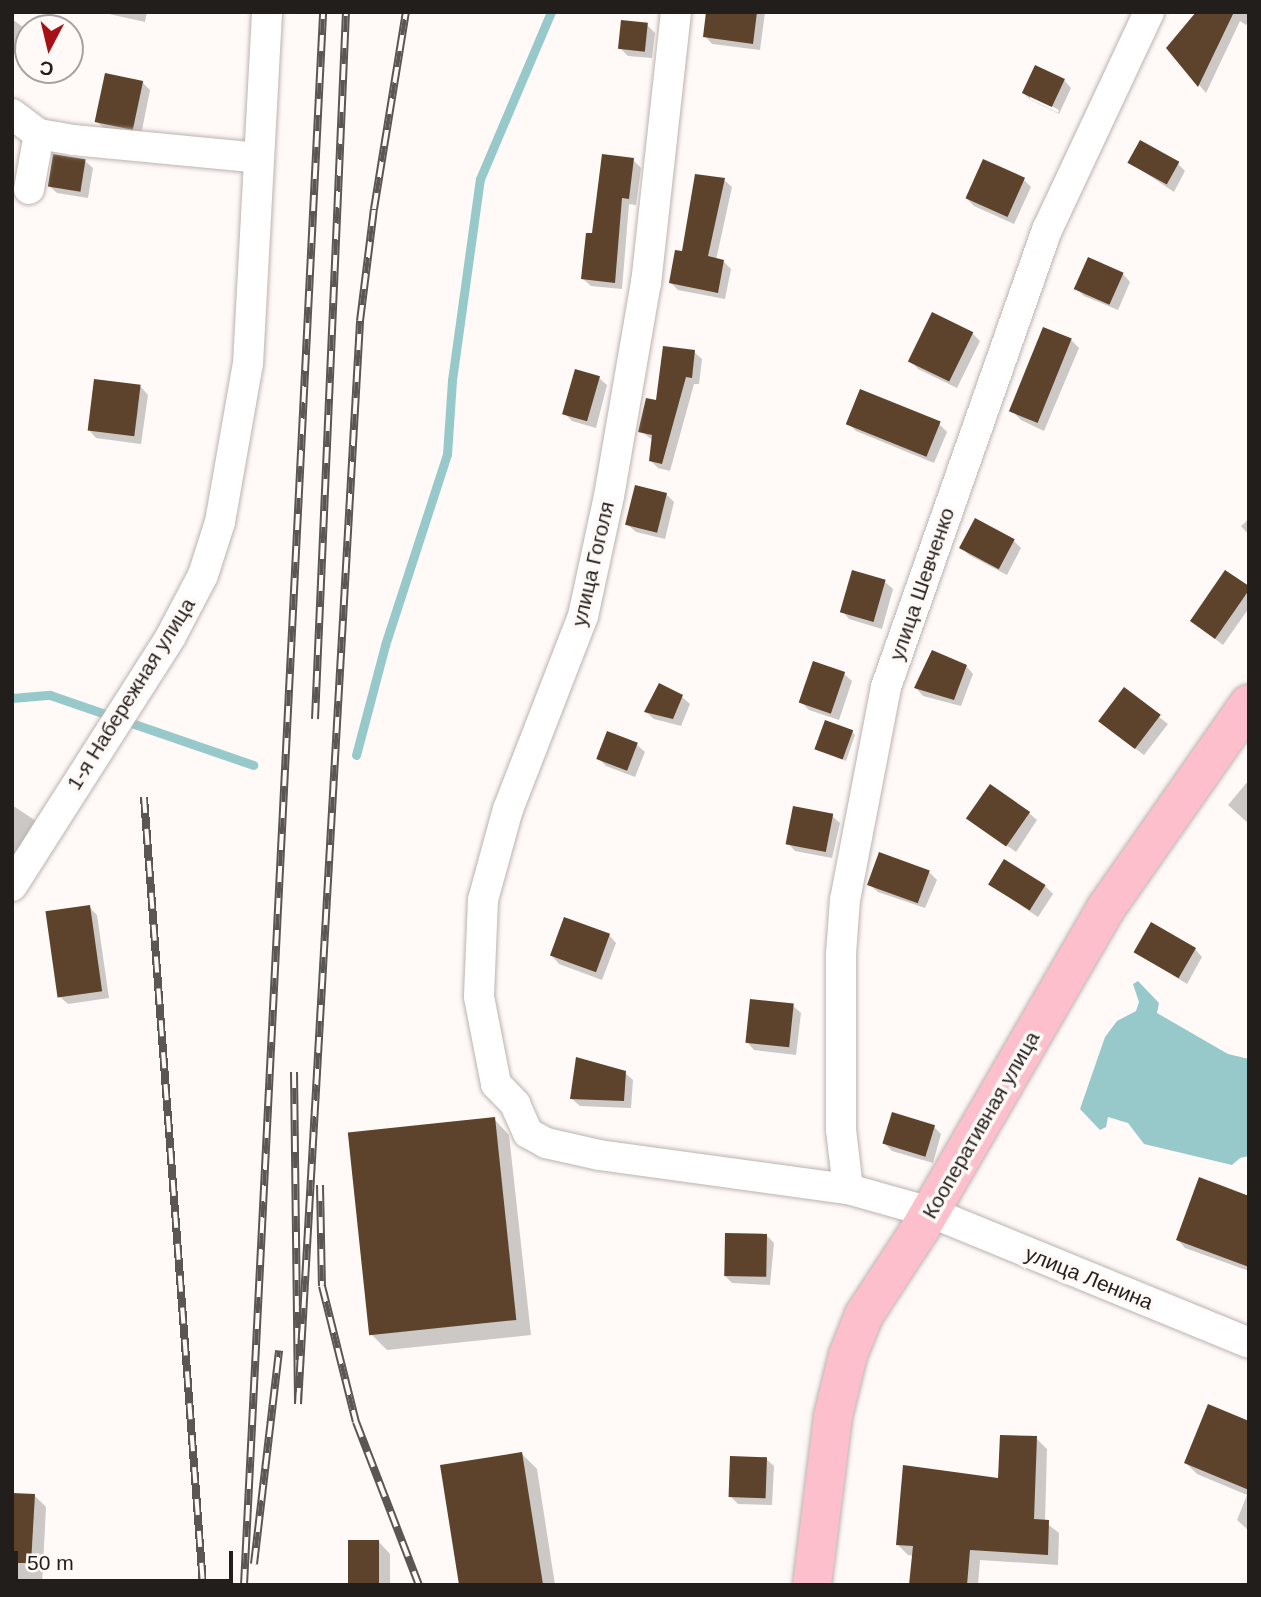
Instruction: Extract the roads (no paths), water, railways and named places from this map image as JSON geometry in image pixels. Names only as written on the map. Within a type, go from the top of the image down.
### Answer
[{"type":"main road","name":"Кооперативная улица","points":[[812,1585],[834,1416],[848,1355],[864,1315],[930,1212],[1106,908],[1249,704]]},
{"type":"street","name":"1-я Набережная улица","points":[[12,886],[171,636],[203,575],[220,522],[248,363],[267,12]]},
{"type":"street","name":"улица Гоголя","points":[[528,1133],[515,1104],[496,1084],[479,997],[483,900],[508,809],[586,603],[609,496],[646,282],[676,12]]},
{"type":"street","name":"улица Шевченко","points":[[848,1189],[841,1129],[843,927],[860,810],[886,688],[1047,230],[1149,12]]},
{"type":"street","points":[[12,114],[39,134],[73,140],[259,158]]},
{"type":"street","points":[[29,189],[39,134]]},
{"type":"street","name":"улица Ленина","points":[[528,1133],[546,1143],[600,1155],[848,1189],[930,1212],[1249,1343]]},
{"type":"water","points":[[1138,981],[1159,1003],[1157,1013],[1228,1054],[1249,1059],[1249,1156],[1240,1158],[1232,1165],[1144,1144],[1128,1123],[1108,1117],[1106,1127],[1100,1130],[1080,1109],[1105,1037],[1117,1021],[1136,1011],[1139,1002],[1133,984]]},
{"type":"waterway","points":[[356,755],[385,645],[447,454],[452,380],[480,179],[551,12]]},
{"type":"waterway","points":[[12,698],[50,695],[253,765]]},
{"type":"railway","points":[[244,1585],[323,12]]},
{"type":"railway","points":[[315,719],[346,12]]},
{"type":"railway","points":[[294,1072],[298,1404],[360,321],[374,209],[406,12]]},
{"type":"railway","points":[[144,797],[203,1585]]},
{"type":"railway","points":[[320,1185],[322,1286],[356,1422],[419,1585]]},
{"type":"railway","points":[[254,1564],[279,1350]]}]
